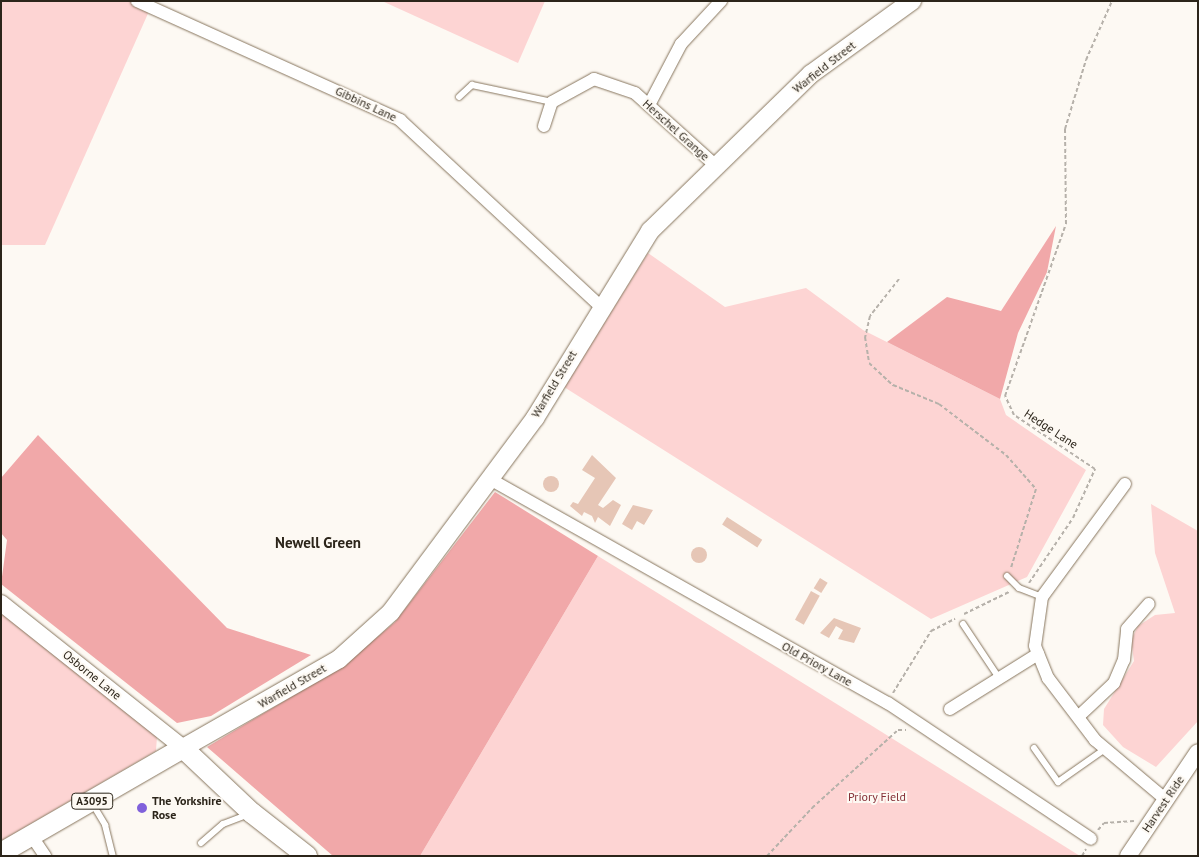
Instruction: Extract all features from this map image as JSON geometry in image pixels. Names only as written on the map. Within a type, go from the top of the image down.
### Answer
[{"type":"main road","name":"Warfield Street","points":[[183,748],[301,682],[346,652],[391,612],[488,478],[535,418],[600,306],[650,231],[811,74],[912,1]]},
{"type":"main road","name":"A3095","points":[[1,853],[33,838],[183,748]]},
{"type":"main road","points":[[183,748],[252,813],[308,856]]},
{"type":"street","name":"Gibbins Lane","points":[[137,1],[400,120],[600,306]]},
{"type":"street","points":[[649,106],[681,44],[721,1]]},
{"type":"street","name":"Herschel Grange","points":[[552,102],[594,79],[635,93],[715,166]]},
{"type":"street","points":[[544,126],[552,102]]},
{"type":"street","name":"Old Priory Lane","points":[[488,478],[888,703],[1091,839]]},
{"type":"street","points":[[1125,484],[1042,597],[1035,646],[1048,678],[1105,749],[1165,799]]},
{"type":"street","name":"Osborne Lane","points":[[1,603],[183,748]]},
{"type":"street","points":[[1079,716],[1114,683],[1124,660],[1127,630],[1149,604]]},
{"type":"street","points":[[950,709],[1038,654]]},
{"type":"street","name":"Harvest Ride","points":[[1128,856],[1198,752]]},
{"type":"street","points":[[33,838],[45,856]]},
{"type":"lane","points":[[459,97],[472,85],[552,102]]},
{"type":"lane","points":[[1007,576],[1019,588],[1042,597]]},
{"type":"lane","points":[[962,624],[999,678]]},
{"type":"lane","points":[[1034,748],[1058,782],[1105,749]]},
{"type":"lane","points":[[92,802],[106,824],[113,856]]},
{"type":"lane","points":[[201,843],[222,824],[252,813]]},
{"type":"path","name":"Hedge Lane","points":[[888,703],[931,631],[1019,588],[1045,565],[1095,469],[1014,415],[1005,396],[1066,224],[1065,129],[1086,60],[1112,1]]},
{"type":"path","points":[[899,279],[870,316],[865,337],[869,363],[893,385],[940,404],[1006,455],[1036,489],[1007,576]]},
{"type":"path","points":[[767,856],[898,730],[906,731]]},
{"type":"path","points":[[1091,839],[1104,823],[1136,821]]},
{"type":"green space","points":[[1,1],[132,1],[150,9],[45,245],[1,245]]},
{"type":"green space","points":[[382,1],[545,1],[518,63]]},
{"type":"green space","points":[[648,253],[725,307],[806,288],[863,330],[1000,399],[1006,415],[1086,470],[1027,577],[931,619],[564,387]]},
{"type":"green space","points":[[1151,504],[1198,531],[1198,721],[1156,767],[1123,747],[1103,725],[1104,709],[1134,661],[1131,640],[1138,626],[1155,615],[1175,613],[1155,553]]},
{"type":"green space","name":"Priory Field","points":[[598,556],[869,724],[1080,856],[420,856]]},
{"type":"green space","points":[[1,607],[157,736],[156,751],[1,841]]},
{"type":"shaded area","points":[[1056,226],[1047,272],[1018,333],[1000,399],[887,342],[947,297],[1001,311]]},
{"type":"shaded area","points":[[38,435],[227,628],[311,655],[211,716],[177,723],[1,584],[7,540],[1,533],[1,478]]},
{"type":"shaded area","points":[[495,492],[598,556],[420,856],[333,856],[207,747],[343,666],[395,622]]},
{"type":"building","points":[[592,455],[616,478],[598,505],[603,508],[613,500],[621,505],[610,526],[598,517],[595,523],[592,516],[584,512],[582,516],[570,506],[573,502],[578,504],[595,478],[582,470]]},
{"type":"building","points":[[551,476],[559,484],[551,492],[543,484]]},
{"type":"building","points":[[633,505],[653,510],[644,525],[637,521],[632,530],[622,524]]},
{"type":"building","points":[[727,517],[762,540],[757,547],[722,525]]},
{"type":"building","points":[[699,547],[707,555],[699,563],[691,555]]},
{"type":"building","points":[[820,578],[828,583],[821,593],[814,588]]},
{"type":"building","points":[[811,591],[820,596],[804,625],[795,620]]},
{"type":"building","points":[[834,618],[861,628],[854,643],[838,639],[843,630],[836,626],[829,638],[820,633]]},
{"type":"place","name":"The Yorkshire Rose","points":[[142,808]]},
{"type":"district","name":"Newell Green","points":[[318,543]]}]
